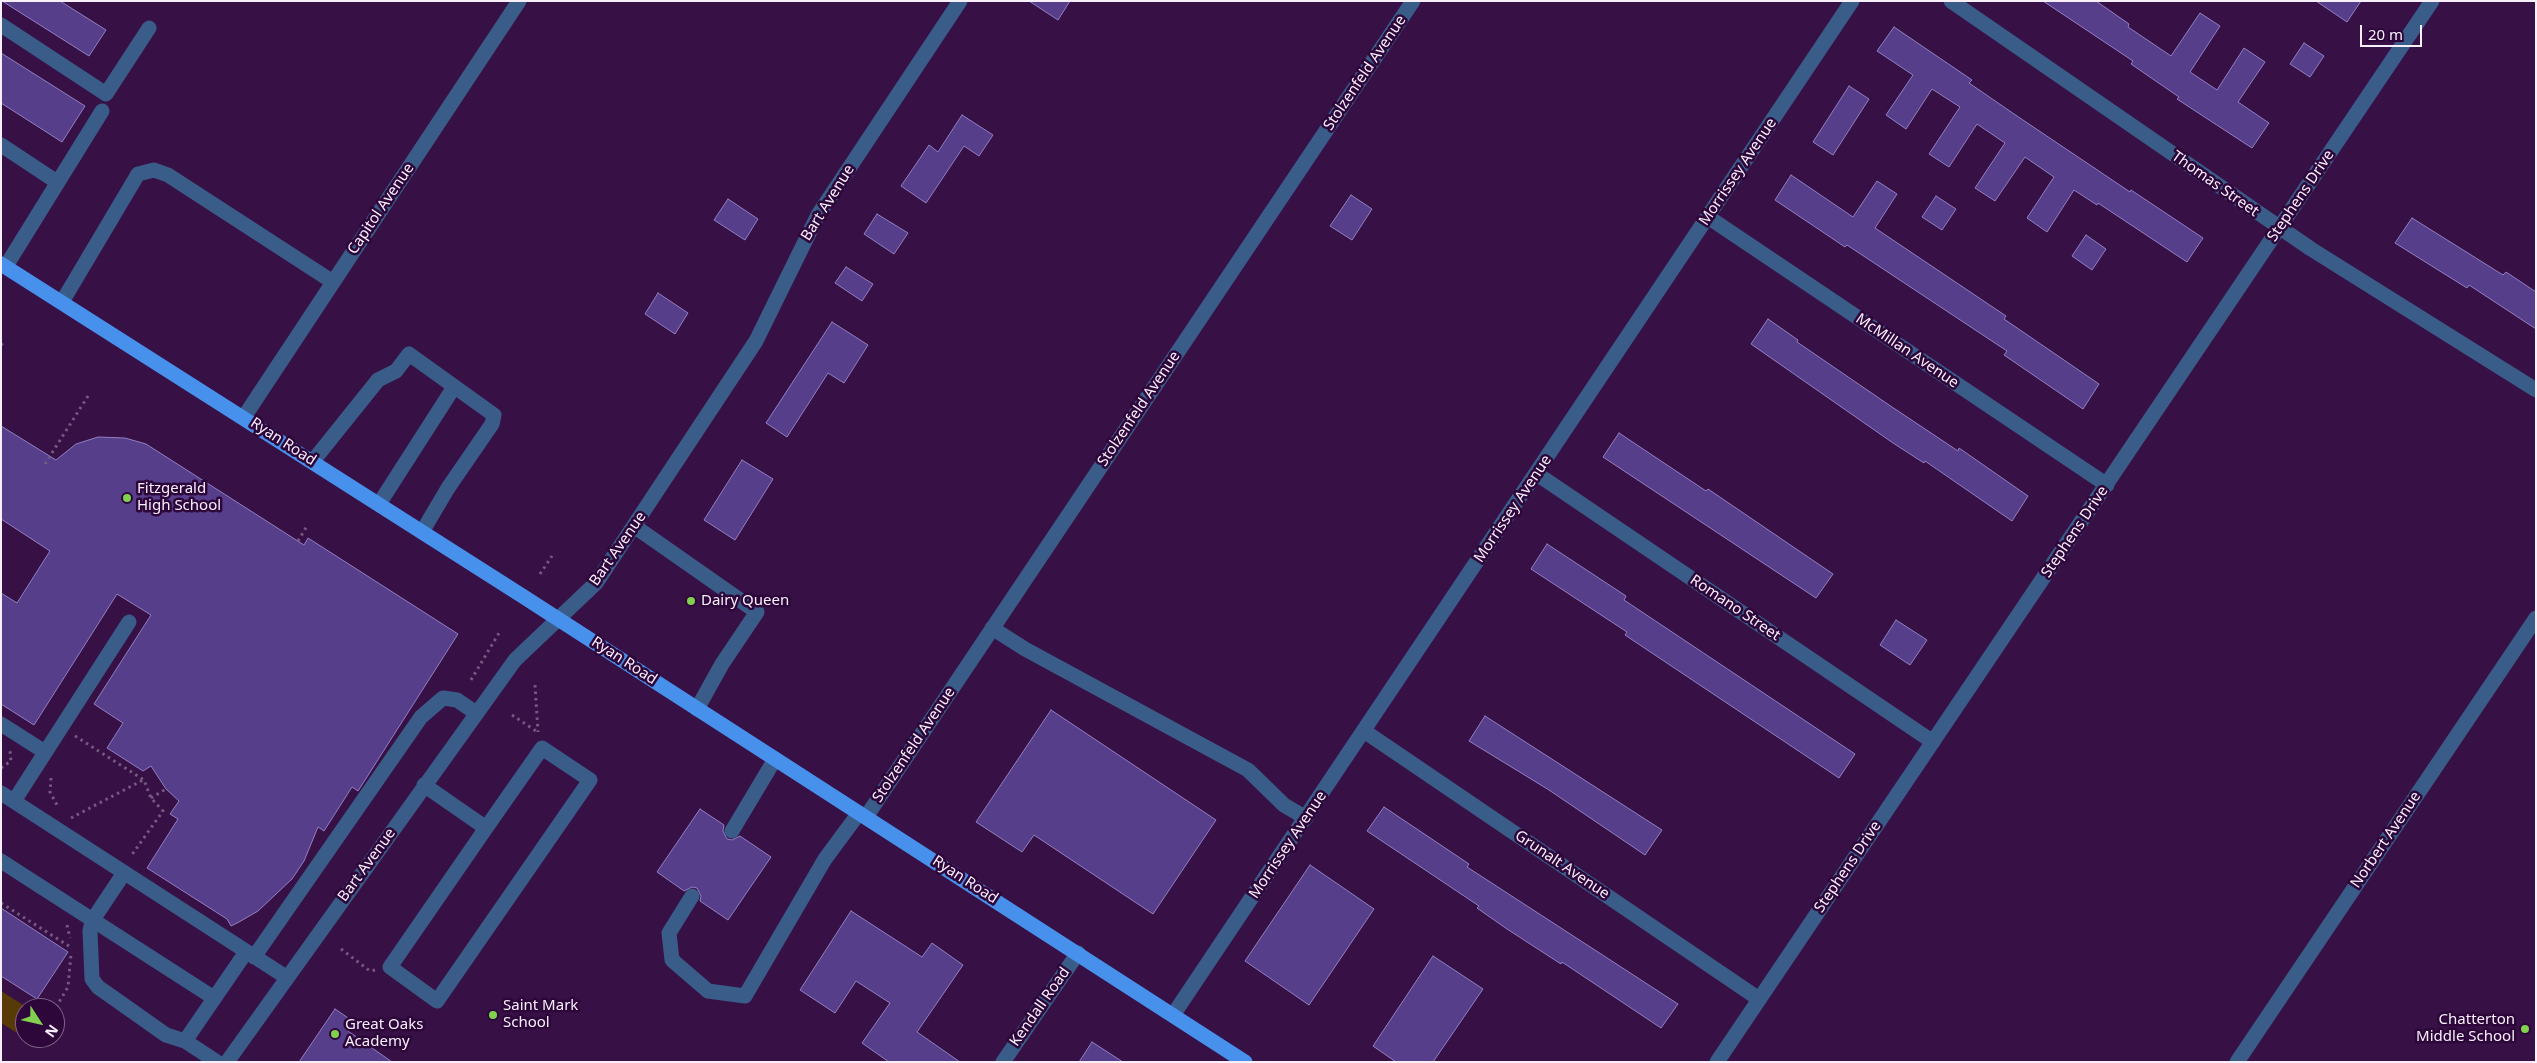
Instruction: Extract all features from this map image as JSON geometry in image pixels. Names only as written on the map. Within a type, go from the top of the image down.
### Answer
[{"type":"main road","name":"Ryan Road","points":[[3,265],[313,461],[1245,1062]]},
{"type":"street","name":"Capitol Avenue","points":[[244,417],[519,1]]},
{"type":"street","name":"Bart Avenue","points":[[228,1062],[286,978],[515,660],[596,583],[756,341],[818,215],[960,1]]},
{"type":"street","name":"Stolzenfeld Avenue","points":[[692,896],[668,933],[672,960],[708,991],[745,996],[825,859],[862,815],[992,628],[1413,1]]},
{"type":"street","name":"Morrissey Avenue","points":[[1173,1015],[1852,1]]},
{"type":"street","name":"Thomas Street","points":[[1951,1],[2279,228],[2536,390]]},
{"type":"street","name":"Stephens Drive","points":[[1718,1062],[2432,1]]},
{"type":"street","points":[[1,25],[106,94],[149,28]]},
{"type":"street","points":[[3,265],[102,111]]},
{"type":"street","points":[[1,145],[57,182]]},
{"type":"street","points":[[62,302],[138,174],[154,170],[168,175],[333,282]]},
{"type":"street","name":"McMillan Avenue","points":[[1708,217],[2107,485]]},
{"type":"street","points":[[313,461],[378,380],[396,371],[410,354],[494,416],[492,424],[448,488],[422,532]]},
{"type":"street","points":[[379,504],[454,387]]},
{"type":"street","name":"Romano Street","points":[[1537,474],[1933,742]]},
{"type":"street","points":[[634,526],[758,612],[722,664],[697,709]]},
{"type":"street","name":"Norbert Avenue","points":[[2237,1062],[2536,618]]},
{"type":"street","points":[[129,622],[45,752],[7,797],[126,866],[286,978]]},
{"type":"street","points":[[992,628],[1025,649],[1248,770],[1284,805],[1306,818]]},
{"type":"street","points":[[185,1040],[214,998],[250,954],[421,717],[443,698],[457,700],[476,713]]},
{"type":"street","points":[[1,724],[45,752]]},
{"type":"street","name":"Grunalt Avenue","points":[[1364,731],[1759,999]]},
{"type":"street","points":[[542,748],[590,780],[437,1001],[390,967],[542,748]]},
{"type":"street","points":[[732,831],[775,759]]},
{"type":"street","points":[[424,785],[486,828]]},
{"type":"street","points":[[1,861],[214,998]]},
{"type":"street","points":[[126,866],[92,921],[90,931],[90,971],[92,979],[98,988],[166,1035],[185,1040],[217,1062]]},
{"type":"street","name":"Kendall Road","points":[[1002,1062],[1078,953]]},
{"type":"path","points":[[45,464],[88,396]]},
{"type":"path","points":[[298,541],[308,526]]},
{"type":"path","points":[[540,574],[552,556]]},
{"type":"path","points":[[471,680],[494,647],[500,633]]},
{"type":"path","points":[[535,685],[538,732],[542,748]]},
{"type":"path","points":[[512,715],[538,732]]},
{"type":"path","points":[[70,744],[75,736],[144,780],[152,798],[163,811],[126,866]]},
{"type":"path","points":[[1,768],[11,760],[10,750],[7,746]]},
{"type":"path","points":[[53,774],[50,792],[57,807],[63,813]]},
{"type":"path","points":[[74,824],[68,820],[144,780]]},
{"type":"path","points":[[152,798],[166,788]]},
{"type":"path","points":[[1,902],[72,948]]},
{"type":"path","points":[[61,998],[68,987],[72,948],[66,922]]},
{"type":"path","points":[[340,949],[370,972],[390,967]]},
{"type":"shaded area","points":[[1,991],[15,1000],[15,1032],[1,1023]]},
{"type":"building","points":[[2,1],[60,1],[106,30],[89,56]]},
{"type":"building","points":[[1029,1],[1070,1],[1058,20]]},
{"type":"building","points":[[2043,1],[2096,1],[2129,24],[2128,27],[2171,56],[2200,13],[2220,26],[2190,72],[2217,90],[2244,48],[2265,62],[2238,102],[2269,123],[2252,148],[2177,99],[2179,97],[2131,64],[2133,61]]},
{"type":"building","points":[[2316,1],[2361,1],[2347,22]]},
{"type":"building","points":[[1894,27],[1972,80],[1969,83],[2017,116],[2130,192],[2131,190],[2203,238],[2187,262],[2098,203],[2097,205],[2074,190],[2047,232],[2027,218],[2054,177],[2025,157],[1995,201],[1975,188],[2005,143],[1977,124],[1949,167],[1929,154],[1960,107],[1932,89],[1906,129],[1886,115],[1913,75],[1877,51]]},
{"type":"building","points":[[2304,43],[2324,56],[2310,77],[2290,64]]},
{"type":"building","points":[[1,53],[85,106],[62,142],[1,103]]},
{"type":"building","points":[[1849,86],[1869,99],[1833,155],[1813,142]]},
{"type":"building","points":[[962,115],[993,135],[979,156],[964,146],[926,203],[901,186],[929,145],[938,152]]},
{"type":"building","points":[[1791,175],[1853,217],[1877,181],[1897,194],[1875,228],[2006,316],[2004,319],[2099,384],[2083,409],[2004,355],[2007,351],[1847,245],[1845,247],[1775,200]]},
{"type":"building","points":[[1351,195],[1372,209],[1352,240],[1330,226]]},
{"type":"building","points":[[1936,196],[1956,209],[1942,230],[1922,217]]},
{"type":"building","points":[[728,199],[758,219],[745,240],[714,220]]},
{"type":"building","points":[[877,214],[908,233],[894,254],[864,234]]},
{"type":"building","points":[[2412,218],[2503,275],[2506,272],[2536,292],[2536,329],[2469,285],[2467,288],[2395,243]]},
{"type":"building","points":[[2086,235],[2106,249],[2092,270],[2072,256]]},
{"type":"building","points":[[846,267],[873,284],[862,301],[835,283]]},
{"type":"building","points":[[658,293],[688,313],[675,334],[645,314]]},
{"type":"building","points":[[1768,319],[1798,340],[1797,342],[1892,407],[1958,451],[1959,448],[2028,496],[2012,521],[1925,461],[1924,463],[1893,443],[1751,344]]},
{"type":"building","points":[[832,322],[868,345],[844,383],[828,373],[787,437],[766,423]]},
{"type":"building","points":[[1,426],[56,460],[76,444],[98,437],[125,438],[146,444],[304,545],[308,538],[458,634],[358,791],[352,787],[324,831],[318,827],[304,861],[292,879],[258,911],[231,926],[227,919],[147,868],[178,819],[170,814],[179,801],[166,789],[151,766],[143,771],[107,748],[123,723],[94,704],[151,615],[117,594],[34,725],[1,704],[1,593],[17,603],[50,551],[1,519]]},
{"type":"building","points":[[1619,433],[1706,491],[1708,489],[1833,574],[1816,598],[1603,457]]},
{"type":"building","points":[[742,460],[773,479],[735,540],[704,520]]},
{"type":"building","points":[[1547,544],[1626,596],[1624,600],[1855,754],[1839,778],[1625,635],[1627,632],[1531,569]]},
{"type":"building","points":[[1896,620],[1927,640],[1910,665],[1880,645]]},
{"type":"building","points":[[1051,710],[1216,820],[1153,914],[1034,835],[1022,852],[976,822]]},
{"type":"building","points":[[1485,716],[1662,830],[1645,855],[1549,790],[1469,741]]},
{"type":"building","points":[[1384,807],[1469,864],[1467,867],[1678,1004],[1661,1028],[1562,962],[1561,964],[1507,929],[1477,908],[1479,906],[1367,831]]},
{"type":"building","points":[[700,809],[724,825],[723,831],[727,839],[732,840],[740,836],[771,857],[728,920],[700,901],[701,896],[697,888],[692,887],[684,891],[657,872]]},
{"type":"building","points":[[1310,865],[1374,909],[1309,1005],[1245,961]]},
{"type":"building","points":[[1,908],[68,952],[38,998],[1,976]]},
{"type":"building","points":[[851,911],[922,957],[932,943],[963,965],[917,1032],[960,1062],[889,1062],[862,1043],[890,1003],[856,981],[835,1013],[800,990]]},
{"type":"building","points":[[1433,956],[1483,989],[1433,1062],[1396,1062],[1373,1046]]},
{"type":"building","name":"Great Oaks Academy","points":[[335,1009],[354,1022],[348,1031],[392,1062],[299,1062]]},
{"type":"building","points":[[1092,1042],[1123,1062],[1079,1062]]},
{"type":"place","name":"Fitzgerald High School","points":[[127,498]]},
{"type":"place","name":"Dairy Queen","points":[[691,601]]},
{"type":"place","name":"Saint Mark School","points":[[493,1015]]},
{"type":"place","name":"Chatterton Middle School","points":[[2525,1029]]},
{"type":"place","name":"Great Oaks Academy","points":[[335,1034]]}]
